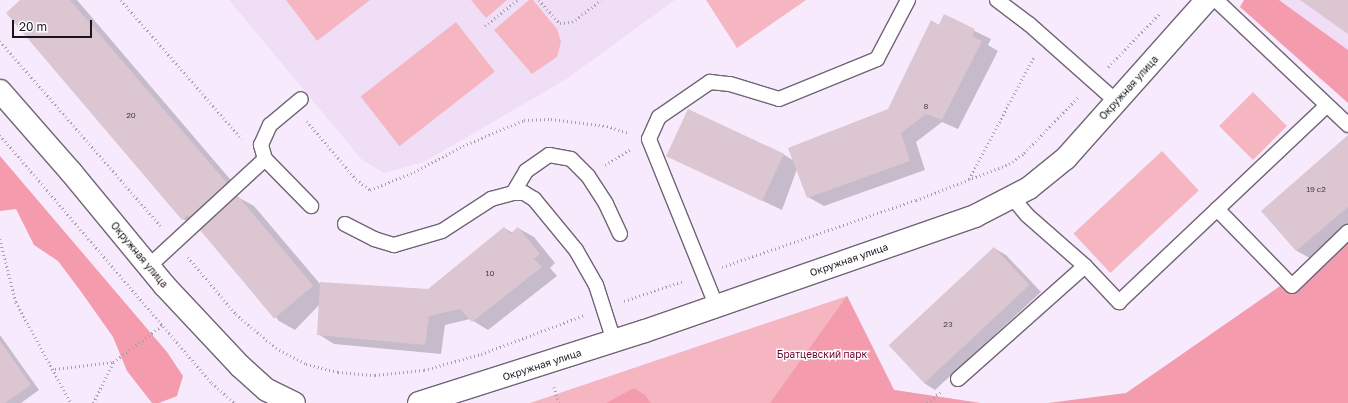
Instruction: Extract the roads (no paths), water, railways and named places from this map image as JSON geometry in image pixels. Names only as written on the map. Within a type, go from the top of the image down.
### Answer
[{"type":"street","name":"Окружная улица","points":[[418,403],[614,341],[975,216],[1029,188],[1066,158],[1117,102],[1202,3]]},
{"type":"street","name":"Окружная улица","points":[[0,91],[72,172],[148,267],[240,366],[267,390],[294,403]]},
{"type":"lane","points":[[716,305],[649,139],[659,117],[710,82],[730,84],[779,99],[877,59],[908,0]]},
{"type":"lane","points":[[997,0],[1044,36],[1117,102]]},
{"type":"lane","points":[[1202,3],[1327,104],[1348,125]]},
{"type":"lane","points":[[297,102],[270,125],[261,145],[265,159],[311,206]]},
{"type":"lane","points":[[1012,197],[1027,215],[1085,266],[1119,302],[1327,104]]},
{"type":"lane","points":[[513,193],[526,171],[549,155],[571,159],[588,176],[606,204],[620,234]]},
{"type":"lane","points":[[148,267],[265,159]]},
{"type":"lane","points":[[345,224],[374,239],[394,245],[442,231],[491,199],[513,193],[524,193],[534,199],[576,250],[596,285],[614,341]]},
{"type":"lane","points":[[1217,209],[1292,286],[1348,232]]},
{"type":"lane","points":[[958,379],[1085,266]]},
{"type":"park label","name":"Братцевский парк","points":[[822,355]]}]
